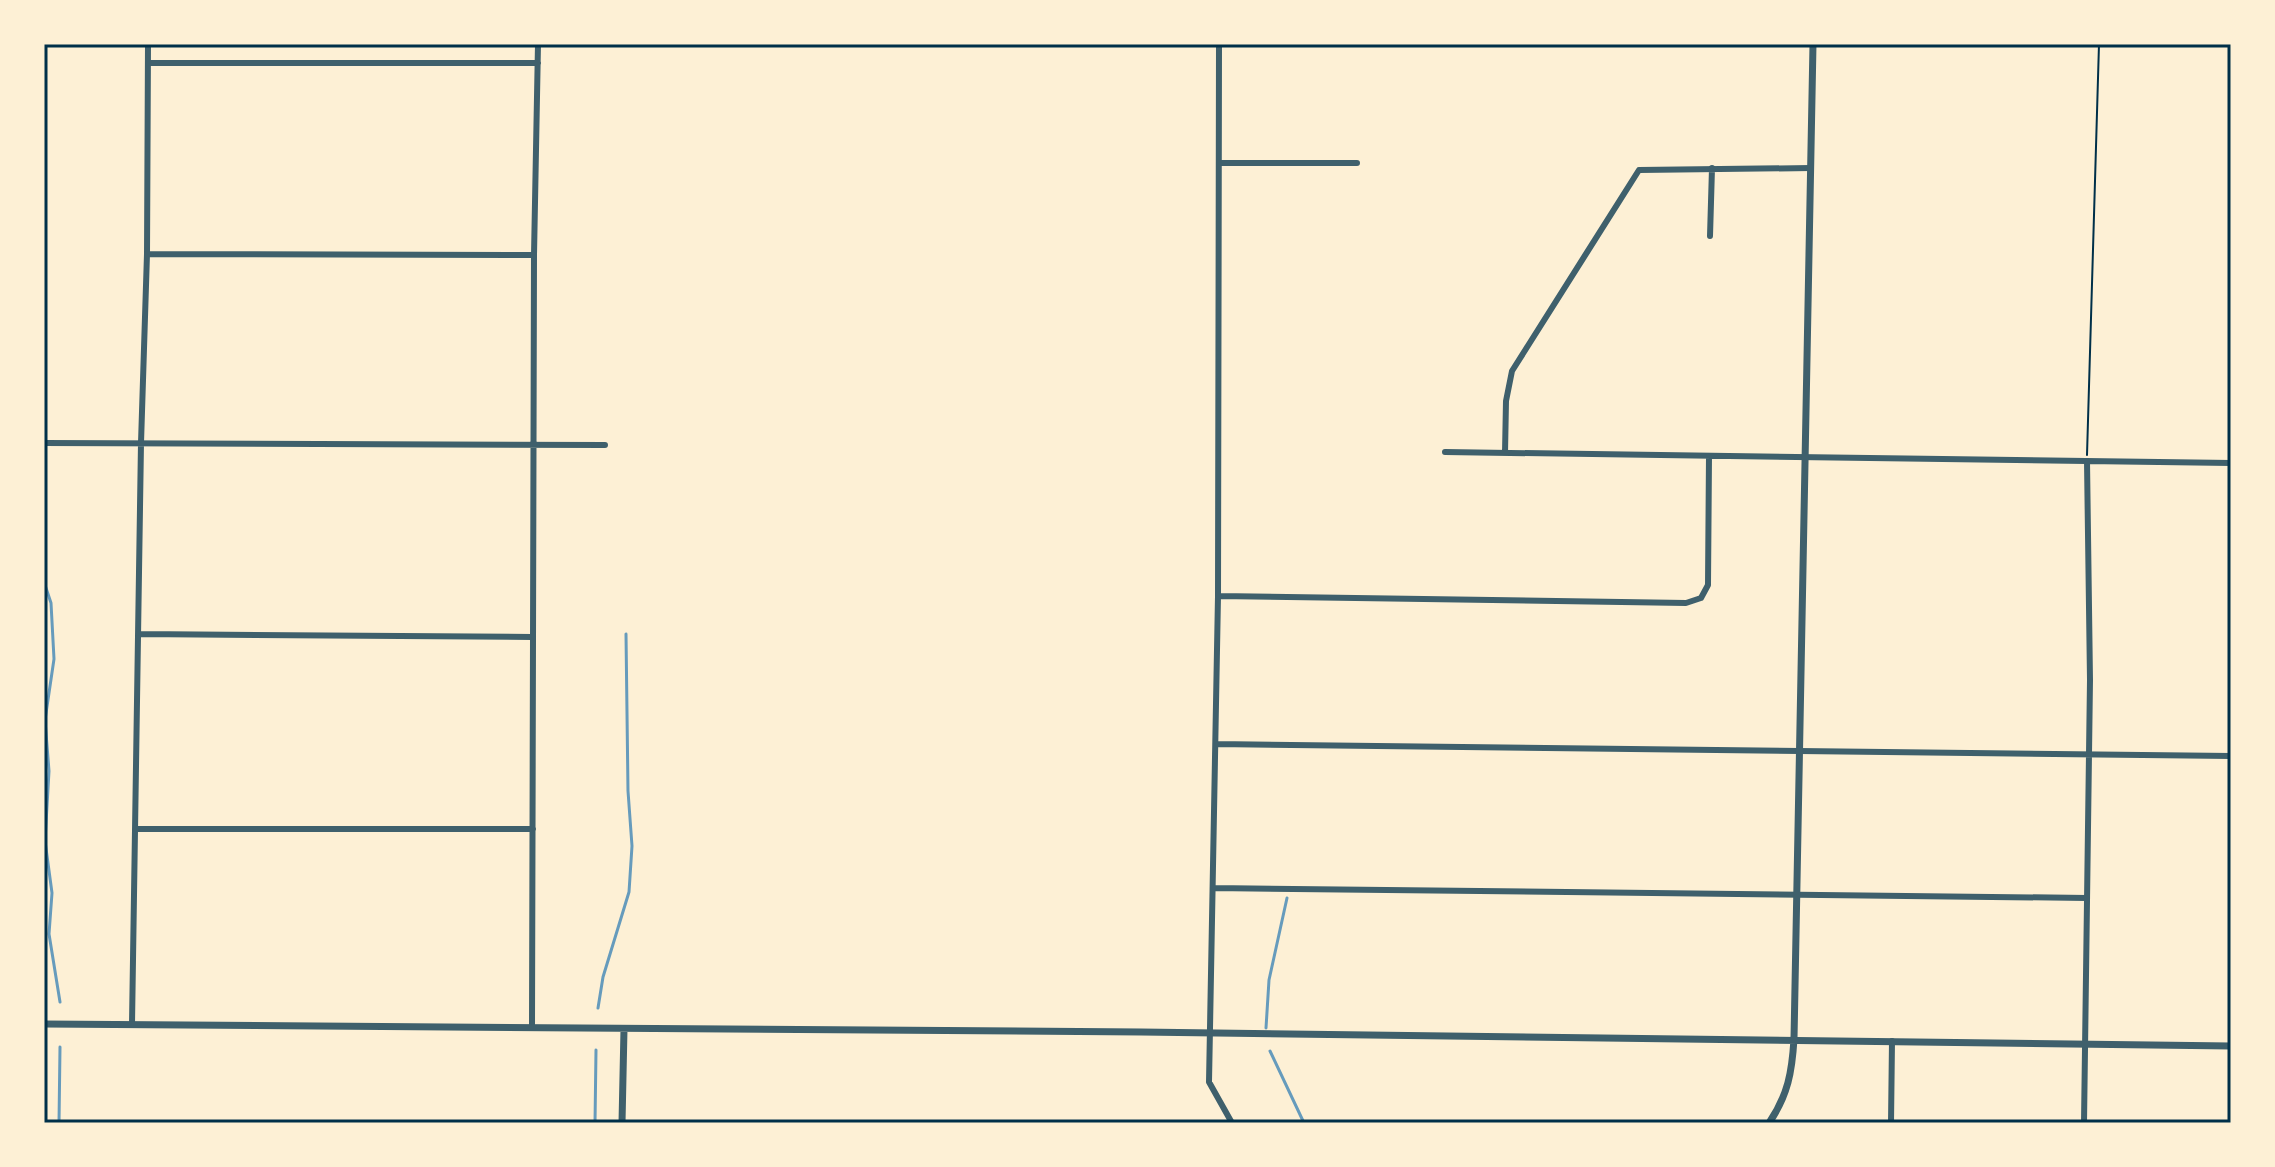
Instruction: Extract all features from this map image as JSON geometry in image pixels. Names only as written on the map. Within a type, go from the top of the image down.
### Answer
[{"type":"street","points":[[132,1024],[147,254],[148,44]]},
{"type":"street","points":[[532,1028],[534,255],[538,44]]},
{"type":"street","points":[[1219,44],[1218,596],[1209,1082],[1232,1123]]},
{"type":"street","points":[[1769,1123],[1783,1103],[1792,1077],[1794,1039],[1813,44]]},
{"type":"street","points":[[148,63],[538,63]]},
{"type":"street","points":[[1220,163],[1357,163]]},
{"type":"street","points":[[1710,236],[1712,168]]},
{"type":"street","points":[[1505,453],[1506,401],[1512,371],[1639,170],[1811,168]]},
{"type":"street","points":[[147,254],[534,255]]},
{"type":"street","points":[[44,443],[605,445]]},
{"type":"street","points":[[1445,452],[2231,463]]},
{"type":"street","points":[[1218,596],[1686,603],[1701,598],[1708,585],[1709,456]]},
{"type":"street","points":[[2084,1123],[2089,754],[2087,461]]},
{"type":"street","points":[[139,634],[532,637]]},
{"type":"street","points":[[1216,744],[2231,756]]},
{"type":"street","points":[[136,829],[533,829]]},
{"type":"street","points":[[1213,888],[2087,898]]},
{"type":"street","points":[[44,1024],[1794,1039],[2231,1046]]},
{"type":"street","points":[[622,1123],[624,1029]]},
{"type":"street","points":[[1891,1123],[1892,1041]]},
{"type":"path","points":[[2087,461],[2099,44]]},
{"type":"waterway","points":[[44,582],[51,603],[54,659],[45,720],[49,771],[45,841],[52,893],[49,934],[60,1002]]},
{"type":"waterway","points":[[598,1008],[603,977],[629,892],[632,846],[628,791],[626,634]]},
{"type":"waterway","points":[[1266,1028],[1269,980],[1287,898]]},
{"type":"waterway","points":[[59,1123],[60,1047]]},
{"type":"waterway","points":[[595,1123],[596,1050]]},
{"type":"waterway","points":[[1270,1051],[1304,1123]]}]
